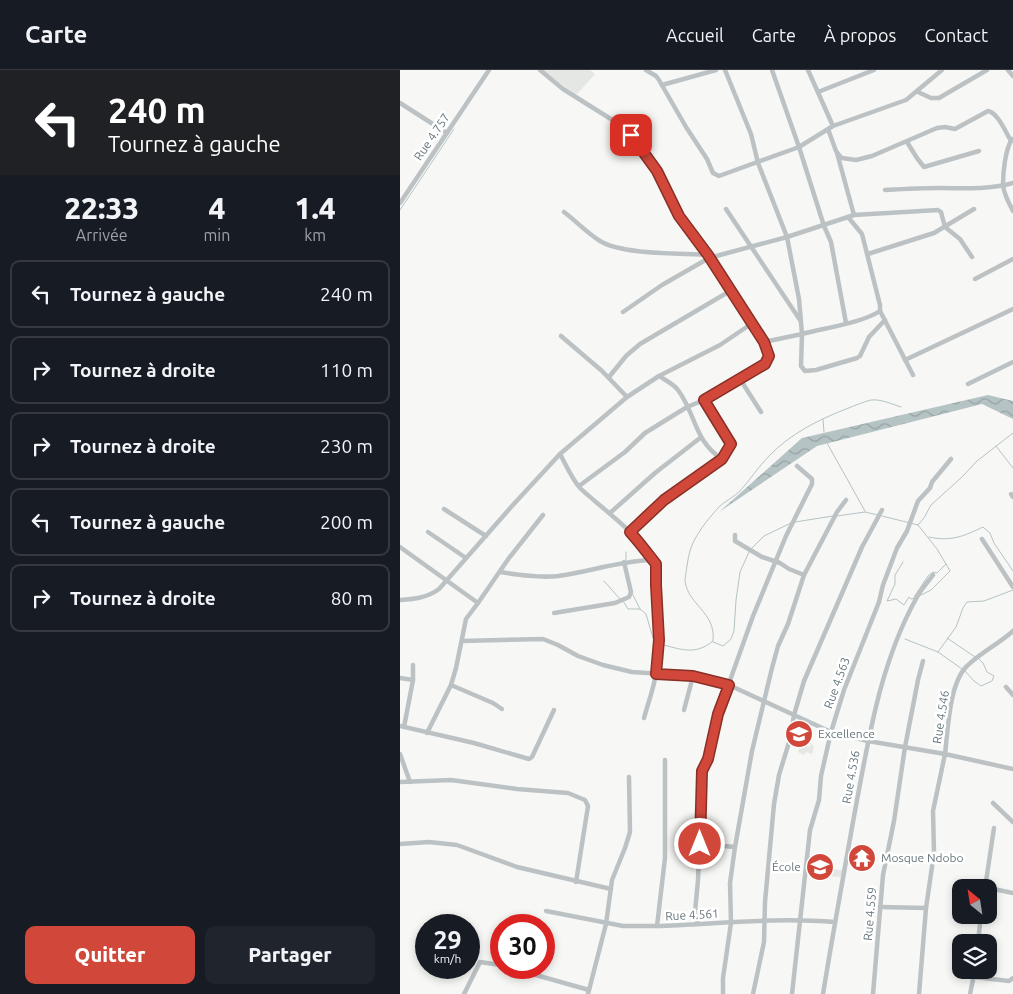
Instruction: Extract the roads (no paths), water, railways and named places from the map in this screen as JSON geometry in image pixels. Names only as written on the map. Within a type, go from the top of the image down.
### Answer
[{"type":"street","name":"Rue 4.757","points":[[400,204],[489,70]]},
{"type":"street","points":[[540,70],[564,89],[631,135],[657,171],[679,216],[709,256],[764,342],[769,356],[765,364],[704,400],[687,407],[645,433],[625,452],[579,486]]},
{"type":"street","points":[[646,70],[656,76],[662,85],[707,159],[713,174],[716,176],[723,176],[799,147],[830,128],[906,100],[918,92],[942,70]]},
{"type":"street","points":[[662,85],[716,70]]},
{"type":"street","points":[[725,70],[751,134],[758,163],[787,237],[799,299],[802,334],[801,366],[804,371],[816,370],[860,356],[869,338],[885,320]]},
{"type":"street","points":[[772,70],[831,242],[846,323]]},
{"type":"street","points":[[808,70],[818,92],[830,128],[854,214]]},
{"type":"street","points":[[818,92],[874,70]]},
{"type":"street","points":[[918,92],[931,98],[939,98],[987,70]]},
{"type":"street","points":[[1008,70],[1013,76]]},
{"type":"street","points":[[400,102],[447,133]]},
{"type":"street","points":[[836,151],[842,158],[856,160],[908,142],[937,128],[955,129],[988,111],[992,112],[1012,140],[1007,150],[1003,186],[1013,211]]},
{"type":"street","points":[[908,142],[924,167],[979,151]]},
{"type":"street","points":[[885,190],[967,189],[1003,186],[1013,183]]},
{"type":"street","points":[[726,209],[801,321]]},
{"type":"street","points":[[564,212],[601,242],[617,248],[709,256],[787,237],[824,226],[854,214],[934,209],[940,212],[945,227],[960,239],[972,257]]},
{"type":"street","points":[[868,254],[934,232],[974,209]]},
{"type":"street","points":[[848,217],[862,234],[880,311],[913,374]]},
{"type":"street","points":[[623,312],[709,256]]},
{"type":"street","points":[[975,279],[1013,259]]},
{"type":"street","points":[[609,378],[626,356],[640,344],[730,291]]},
{"type":"street","points":[[764,342],[846,323],[875,315],[880,311]]},
{"type":"street","points":[[906,360],[1012,311]]},
{"type":"street","points":[[400,600],[418,598],[433,593],[448,581],[466,558],[560,454],[627,397],[659,376],[720,345],[751,324]]},
{"type":"street","points":[[561,336],[609,378],[627,397]]},
{"type":"street","points":[[968,384],[1013,362]]},
{"type":"street","points":[[659,376],[678,388],[687,407],[691,410],[693,422],[700,438],[714,454],[722,459]]},
{"type":"street","points":[[740,379],[761,412]]},
{"type":"street","points":[[630,532],[664,500],[722,459],[731,444],[704,400]]},
{"type":"street","points":[[610,513],[655,473],[700,438]]},
{"type":"street","points":[[560,454],[579,486],[630,532],[656,564],[659,640],[656,674],[644,718]]},
{"type":"street","name":"Rue 4.563","points":[[792,994],[810,830],[819,800],[821,776],[831,732],[844,690],[879,602],[883,585],[897,548],[907,531],[918,502],[950,459]]},
{"type":"street","points":[[698,924],[695,912],[700,844],[702,771],[708,759],[718,714],[753,616],[777,562],[786,536],[812,481],[797,466]]},
{"type":"street","points":[[723,994],[723,978],[731,923],[730,883],[735,846],[752,751],[764,701],[778,646],[788,624],[804,575],[846,500]]},
{"type":"street","points":[[444,509],[486,536]]},
{"type":"street","points":[[753,994],[764,942],[764,920],[774,804],[794,715],[804,681],[862,547],[882,510]]},
{"type":"street","points":[[427,733],[451,685],[466,620],[543,516]]},
{"type":"street","points":[[428,532],[466,558]]},
{"type":"street","points":[[735,534],[735,541],[762,557],[804,575]]},
{"type":"street","points":[[982,539],[1013,587]]},
{"type":"street","points":[[400,547],[478,603]]},
{"type":"street","points":[[500,572],[530,576],[556,576],[624,562],[651,560]]},
{"type":"street","points":[[554,613],[615,603],[629,597],[631,592],[624,562]]},
{"type":"street","name":"Rue 4.536","points":[[822,994],[878,694],[895,640],[916,598],[933,575]]},
{"type":"street","name":"Rue 4.546","points":[[462,641],[543,639],[578,656],[603,665],[632,672],[693,676],[729,685],[831,732],[868,741],[945,754],[953,695],[960,674],[971,662],[1013,631]]},
{"type":"street","name":"Rue 4.559","points":[[873,994],[883,875],[894,822],[905,747],[923,661]]},
{"type":"street","points":[[414,664],[413,680],[402,727],[474,743],[529,759],[532,757],[554,710]]},
{"type":"street","points":[[684,710],[693,676]]},
{"type":"street","points":[[400,678],[413,680]]},
{"type":"street","points":[[451,685],[493,703],[502,709]]},
{"type":"street","points":[[1006,687],[1013,695]]},
{"type":"street","points":[[400,754],[410,782]]},
{"type":"street","points":[[919,994],[926,908],[934,854],[933,811],[945,754],[1013,769]]},
{"type":"street","name":"Rue 4.561","points":[[665,760],[665,858],[657,926],[800,919],[835,922]]},
{"type":"street","points":[[547,979],[589,992],[606,924],[616,869],[630,832],[629,777]]},
{"type":"street","points":[[400,782],[451,780],[516,789],[568,793],[585,800],[588,806],[576,882]]},
{"type":"street","points":[[993,803],[1013,822]]},
{"type":"street","points":[[988,879],[994,828]]},
{"type":"street","points":[[400,844],[429,842],[457,845],[517,867],[611,889]]},
{"type":"street","points":[[700,844],[735,846]]},
{"type":"street","points":[[998,890],[1013,893]]},
{"type":"street","points":[[880,907],[926,908]]},
{"type":"street","points":[[546,911],[606,924],[657,926]]},
{"type":"street","points":[[464,994],[480,962],[490,963]]},
{"type":"street","points":[[992,979],[1009,981],[1013,978]]},
{"type":"street","points":[[970,994],[974,979]]},
{"type":"water","points":[[988,395],[1013,401],[1013,419],[982,404],[817,446],[719,512],[802,438]]},
{"type":"waterway","points":[[400,210],[454,129]]},
{"type":"waterway","points":[[660,644],[694,650],[706,646],[713,641],[713,631],[710,623],[691,596],[685,581],[691,549],[701,529],[710,517],[721,505],[740,491],[777,448],[805,428],[871,400],[879,400],[901,407]]},
{"type":"waterway","points":[[823,419],[824,432]]},
{"type":"waterway","points":[[918,525],[931,505],[977,461],[1013,433]]},
{"type":"waterway","points":[[827,443],[865,511]]},
{"type":"waterway","points":[[996,446],[1013,468]]},
{"type":"waterway","points":[[837,516],[865,512],[878,515]]},
{"type":"waterway","points":[[795,522],[833,516]]},
{"type":"waterway","points":[[882,516],[918,525],[937,549],[950,571],[931,590],[919,596]]},
{"type":"waterway","points":[[751,549],[764,536],[791,523]]},
{"type":"waterway","points":[[929,537],[944,539],[957,537],[983,527],[990,533],[994,543],[1013,571]]},
{"type":"waterway","points":[[626,552],[626,560]]},
{"type":"waterway","points":[[713,642],[723,646],[731,639],[734,631],[740,572],[749,552]]},
{"type":"waterway","points":[[903,562],[895,575],[895,584],[887,601],[896,599],[904,605],[909,597],[911,599],[916,598]]},
{"type":"waterway","points":[[914,597],[928,576],[933,572],[937,573],[946,564]]},
{"type":"waterway","points":[[604,581],[620,599]]},
{"type":"waterway","points":[[938,652],[956,627],[967,602],[984,601],[1013,590]]},
{"type":"waterway","points":[[632,593],[640,609],[646,614],[656,642]]},
{"type":"waterway","points":[[623,601],[628,609],[640,609]]},
{"type":"waterway","points":[[947,638],[975,657]]},
{"type":"waterway","points":[[905,639],[938,652],[962,669]]},
{"type":"waterway","points":[[965,671],[981,686],[992,681],[994,676],[987,672],[979,659]]},
{"type":"place","name":"Excellence","points":[[799,734]]},
{"type":"place","name":"Mosque Ndobo","points":[[862,858]]},
{"type":"place","name":"École","points":[[820,867]]}]
